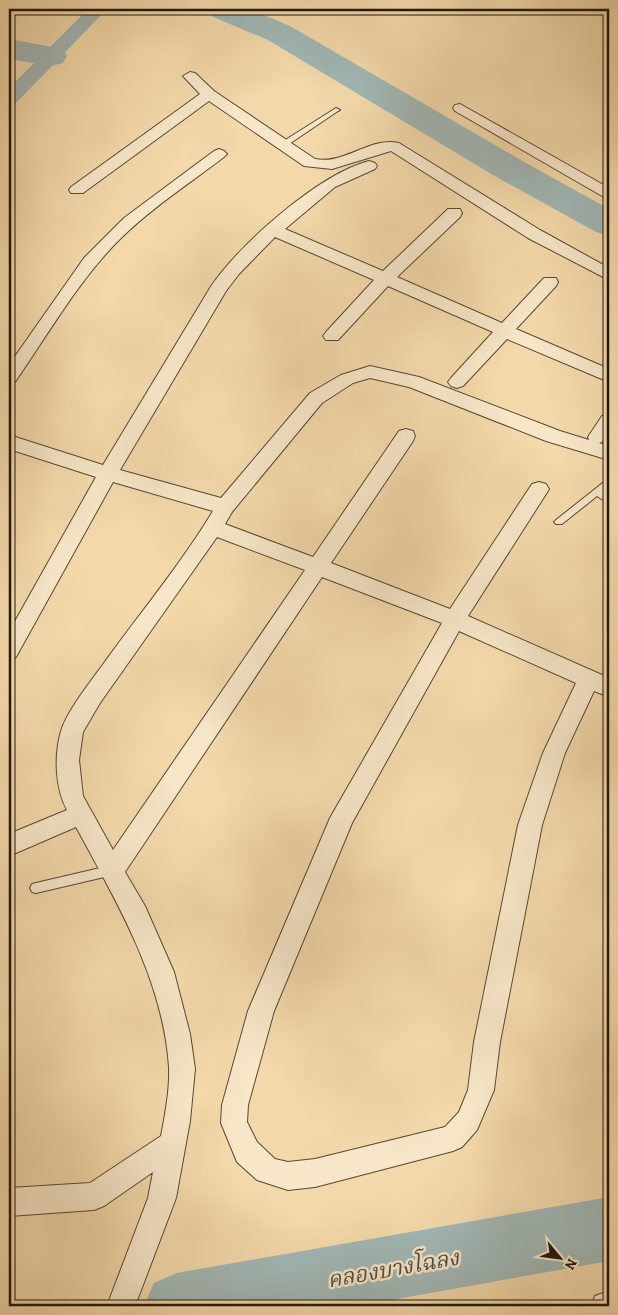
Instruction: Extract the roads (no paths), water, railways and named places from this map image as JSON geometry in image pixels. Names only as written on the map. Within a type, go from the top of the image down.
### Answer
[{"type":"street","points":[[190,76],[209,94],[310,163],[322,167],[336,165],[383,146],[394,146],[528,230],[609,275]]},
{"type":"street","points":[[77,190],[209,94]]},
{"type":"street","points":[[460,108],[609,195]]},
{"type":"street","points":[[9,378],[88,265],[103,247],[121,230],[219,154]]},
{"type":"street","points":[[9,651],[108,474],[219,288],[233,270],[273,230],[329,184],[371,165]]},
{"type":"street","points":[[332,336],[385,279],[454,213]]},
{"type":"street","points":[[273,230],[609,376]]},
{"type":"street","points":[[458,382],[550,282]]},
{"type":"street","points":[[121,1306],[162,1198],[177,1121],[182,1069],[177,1034],[162,972],[136,914],[72,797],[68,760],[72,731],[92,697],[214,527],[225,507],[316,398],[347,379],[370,372],[413,381],[553,436],[603,445],[609,421]]},
{"type":"street","points":[[112,870],[406,436]]},
{"type":"street","points":[[9,442],[108,474],[168,489],[225,507]]},
{"type":"street","points":[[214,527],[455,619],[599,683],[554,754],[530,825],[487,1042],[481,1090],[468,1121],[453,1138],[314,1173],[288,1176],[267,1170],[247,1152],[234,1124],[235,1106],[261,1011],[342,818],[455,619],[539,489]]},
{"type":"street","points":[[9,845],[82,814]]},
{"type":"street","points":[[9,1202],[94,1196],[172,1144]]},
{"type":"street","points":[[605,1306],[609,1305]]},
{"type":"lane","points":[[282,144],[336,110]]},
{"type":"lane","points":[[559,522],[598,492],[609,481]]},
{"type":"lane","points":[[598,492],[609,501]]},
{"type":"lane","points":[[36,888],[112,870]]},
{"type":"waterway","points":[[9,99],[98,9]]},
{"type":"waterway","points":[[222,9],[279,33],[506,167],[609,224]]},
{"type":"waterway","points":[[9,49],[51,56]]},
{"type":"waterway","name":"คลองบางโฉลง","points":[[177,1306],[609,1229]]}]
